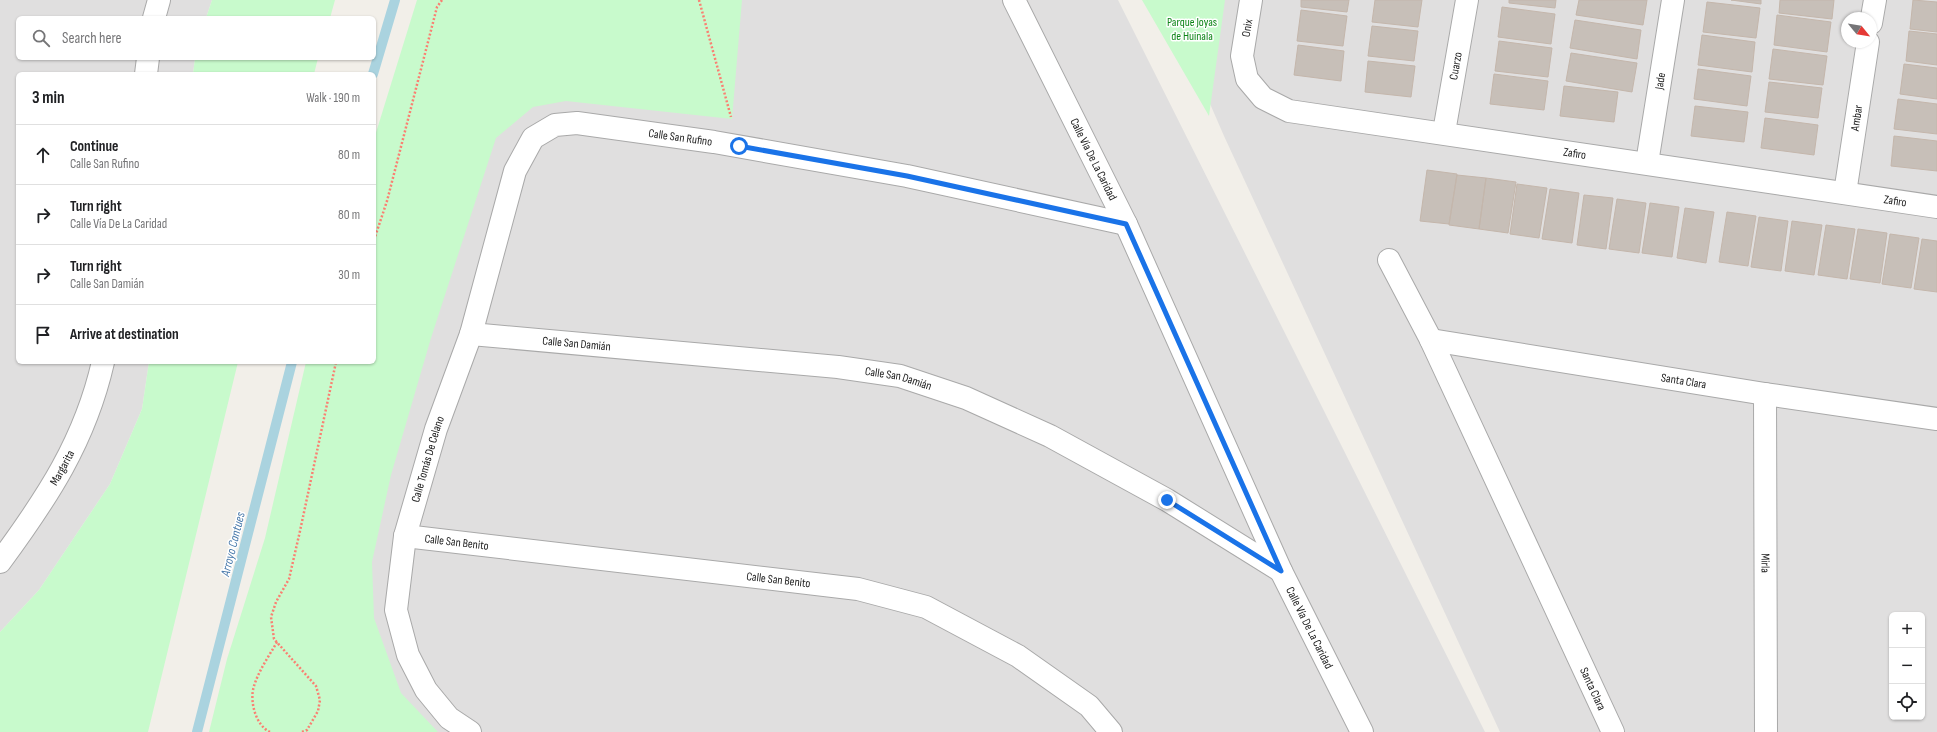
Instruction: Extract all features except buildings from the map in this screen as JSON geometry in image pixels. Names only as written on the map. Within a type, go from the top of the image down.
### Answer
[{"type":"street","name":"Calle Vía De La Caridad","points":[[1014,0],[1126,224],[1281,571],[1362,732]]},
{"type":"street","name":"Onix","points":[[1242,56],[1252,0]]},
{"type":"street","name":"Cuarzo","points":[[1444,132],[1467,0]]},
{"type":"street","name":"Jade","points":[[1647,163],[1672,0]]},
{"type":"street","points":[[1873,12],[1875,0]]},
{"type":"street","name":"Ambar","points":[[1845,193],[1867,48]]},
{"type":"street","name":"Zafiro","points":[[1242,56],[1247,79],[1263,98],[1289,111],[1444,132],[1937,207]]},
{"type":"street","points":[[146,72],[148,60]]},
{"type":"street","name":"Calle San Rufino","points":[[515,171],[533,138],[555,125],[577,123],[739,146],[907,176],[1126,224]]},
{"type":"street","name":"Calle Tomás De Celano","points":[[470,732],[449,718],[430,696],[408,655],[396,610],[405,536],[436,429],[470,334],[515,171]]},
{"type":"street","name":"Santa Clara","points":[[1388,260],[1430,340],[1613,732]]},
{"type":"street","name":"Calle San Damián","points":[[470,334],[838,367],[900,376],[966,398],[1050,436],[1167,500],[1281,571]]},
{"type":"street","name":"Santa Clara","points":[[1430,340],[1765,394],[1937,419]]},
{"type":"street","name":"Margarita","points":[[0,562],[42,504],[73,450],[96,393],[103,364]]},
{"type":"street","name":"Mirla","points":[[1765,394],[1766,732]]},
{"type":"street","name":"Calle San Benito","points":[[405,536],[858,589],[926,607],[1018,656],[1089,706],[1111,732]]},
{"type":"path","points":[[376,234],[391,186],[437,7],[442,0]]},
{"type":"path","points":[[699,0],[739,146]]},
{"type":"path","points":[[302,732],[307,730],[318,711],[320,700],[316,686],[274,638],[271,617],[276,602],[288,579],[300,531],[336,364]]},
{"type":"path","points":[[270,732],[259,724],[254,709],[253,687],[264,662],[277,642]]},
{"type":"shaded area","points":[[0,0],[212,0],[207,16],[16,16],[16,60],[195,60],[193,72],[16,72],[16,364],[149,364],[142,409],[110,484],[39,590],[0,632]]},
{"type":"shaded area","points":[[456,0],[1118,0],[1485,732],[265,732],[373,364],[376,364],[376,353]]},
{"type":"shaded area","points":[[1165,0],[1937,0],[1937,732],[1500,732],[1224,136]]},
{"type":"green space","points":[[212,0],[335,0],[331,16],[207,16]]},
{"type":"green space","points":[[417,0],[742,0],[732,119],[566,101],[533,107],[496,138],[431,338],[391,475],[372,562],[374,618],[401,693],[438,732],[209,732],[227,659],[265,538],[306,364],[376,364],[376,133]]},
{"type":"green space","name":"Parque Joyas de Huinala","points":[[1142,0],[1225,0],[1209,116]]},
{"type":"green space","points":[[195,60],[318,60],[314,72],[193,72]]},
{"type":"green space","points":[[149,364],[238,364],[148,732],[0,732],[0,632],[39,590],[110,484],[142,409]]},
{"type":"waterway","name":"Arroyo Cantues","points":[[374,72],[395,0]]},
{"type":"waterway","name":"Arroyo Cantues","points":[[197,732],[291,364]]},
{"type":"route","points":[[739,146],[907,176],[1126,224],[1281,571],[1167,500]]}]
